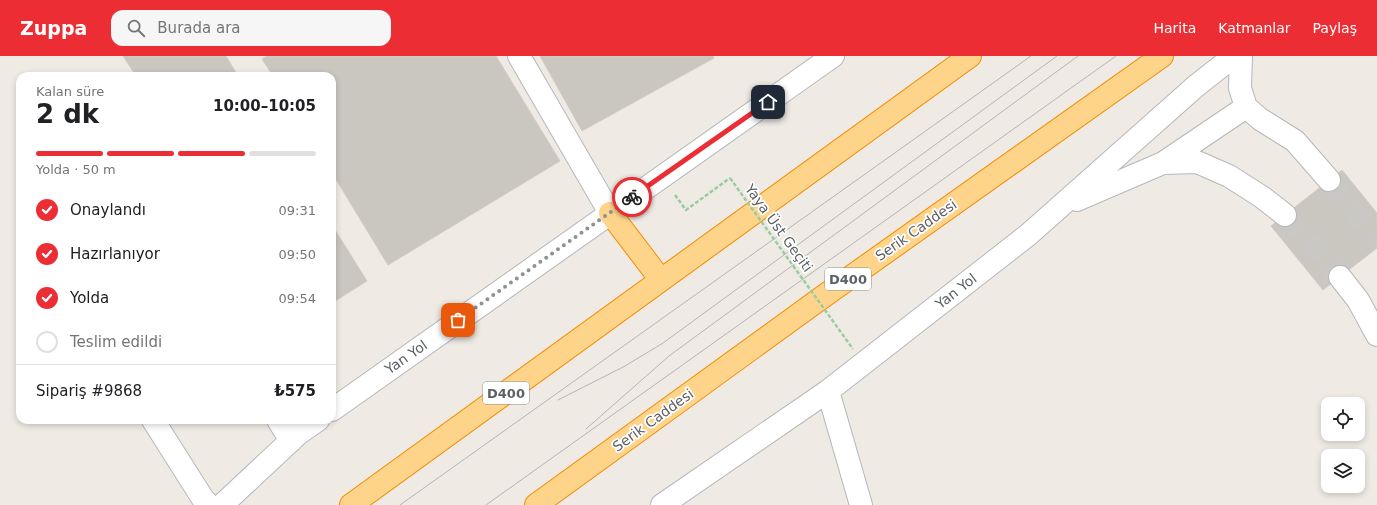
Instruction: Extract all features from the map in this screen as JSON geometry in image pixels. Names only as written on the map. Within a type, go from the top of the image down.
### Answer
[{"type":"highway","name":"D400","points":[[351,505],[970,56]]},
{"type":"highway","name":"Serik Caddesi","points":[[536,505],[824,296],[1162,56]]},
{"type":"highway","points":[[610,213],[661,280]]},
{"type":"street","points":[[519,56],[610,213]]},
{"type":"street","name":"Yan Yol","points":[[336,407],[833,56]]},
{"type":"street","name":"Yan Yol","points":[[662,505],[828,391],[1028,235],[1196,86],[1234,56]]},
{"type":"street","points":[[1242,56],[1240,88],[1246,107],[1260,119],[1295,141],[1329,180]]},
{"type":"street","points":[[1059,207],[1163,163],[1246,107]]},
{"type":"street","points":[[1163,163],[1197,162],[1229,176],[1262,197],[1285,215]]},
{"type":"street","points":[[1340,277],[1358,300],[1377,335]]},
{"type":"street","points":[[828,391],[861,505]]},
{"type":"street","points":[[156,424],[203,499],[209,505]]},
{"type":"street","points":[[280,424],[291,441]]},
{"type":"street","points":[[222,505],[291,441],[313,424]]},
{"type":"path","name":"Yaya Üst Geçiti","points":[[686,210],[730,178],[853,349]]},
{"type":"building","points":[[123,56],[226,56],[236,72],[133,72]]},
{"type":"building","points":[[267,56],[496,56],[560,161],[388,265],[336,180],[336,72],[270,72],[262,59]]},
{"type":"building","points":[[540,56],[713,56],[714,58],[582,131]]},
{"type":"building","points":[[1342,170],[1377,213],[1377,248],[1323,290],[1271,226]]},
{"type":"building","points":[[336,231],[367,281],[336,300]]},
{"type":"tunnel","points":[[1329,180],[1377,239]]},
{"type":"tunnel","points":[[1285,215],[1340,277]]},
{"type":"tram line","points":[[400,505],[1031,56]]},
{"type":"tram line","points":[[558,400],[625,366],[663,343],[1057,56]]},
{"type":"tram line","points":[[586,429],[669,356],[1078,56]]},
{"type":"tram line","points":[[486,505],[1116,56]]},
{"type":"way so far","points":[[458,320],[632,197]]},
{"type":"route","points":[[632,197],[768,102]]}]
